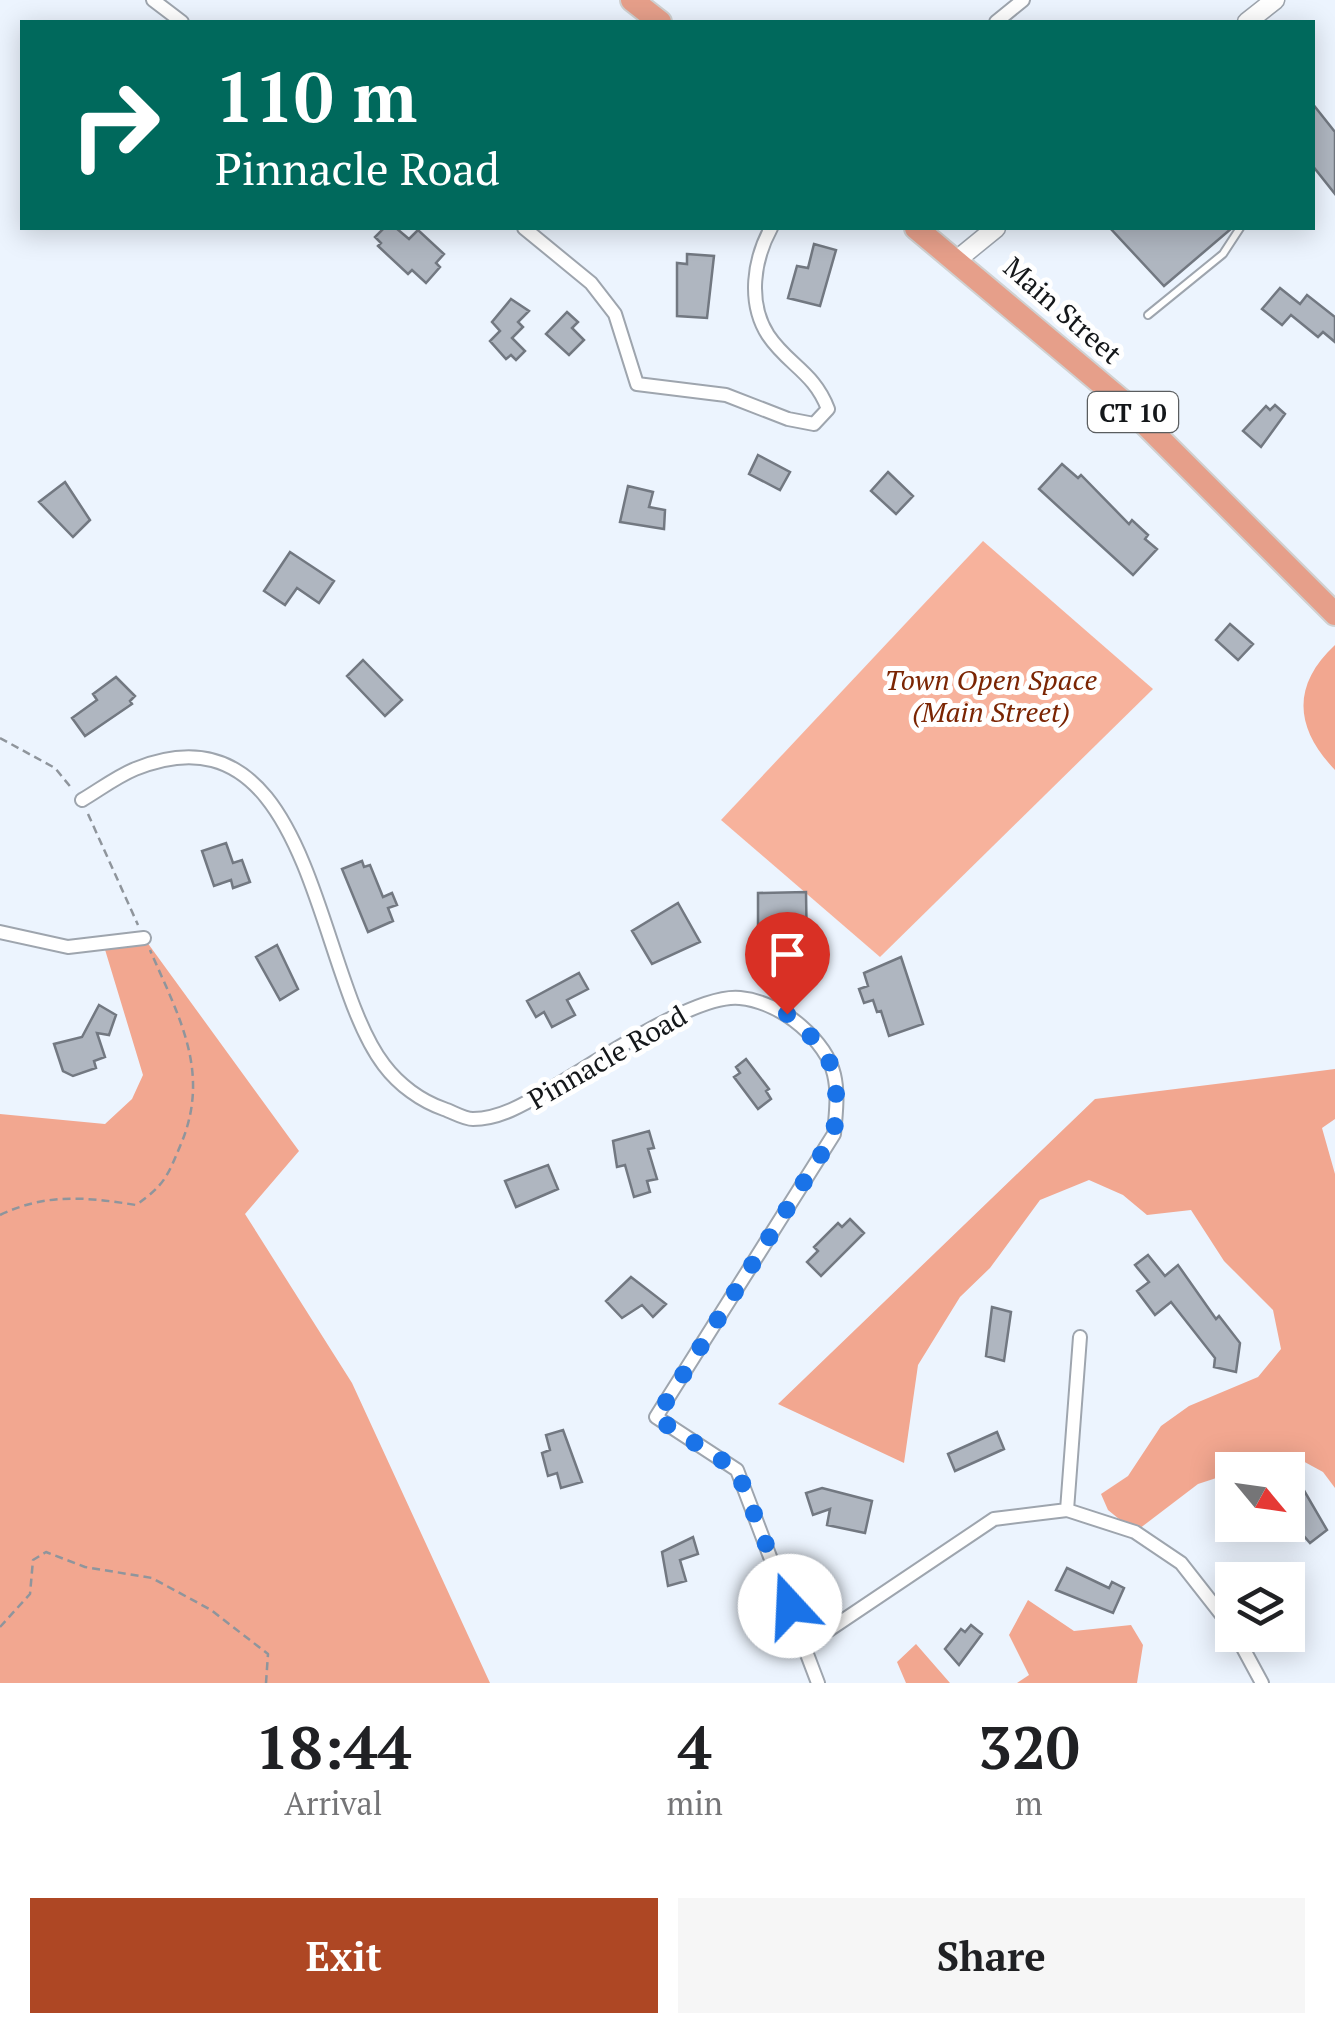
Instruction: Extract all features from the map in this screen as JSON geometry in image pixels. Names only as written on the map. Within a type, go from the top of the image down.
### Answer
[{"type":"highway","name":"Main Street","points":[[919,230],[1122,400],[1335,614]]},
{"type":"main road","points":[[1250,20],[1275,0]]},
{"type":"main road","points":[[958,260],[994,230]]},
{"type":"street","points":[[153,0],[179,20]]},
{"type":"street","points":[[998,20],[1023,0]]},
{"type":"street","points":[[526,230],[591,283],[615,314],[637,384],[726,395],[788,420],[814,424],[828,409],[819,385],[768,335],[755,297],[759,250],[770,230]]},
{"type":"street","name":"Pinnacle Road","points":[[82,800],[134,770],[181,758],[222,763],[252,780],[287,824],[362,1024],[384,1065],[422,1101],[472,1119],[517,1109],[690,1008],[738,997],[785,1012],[823,1046],[839,1086],[834,1134],[656,1418],[737,1470],[818,1683]]},
{"type":"street","points":[[0,932],[68,947],[144,938]]},
{"type":"street","points":[[1067,1510],[1080,1338]]},
{"type":"street","points":[[806,1646],[994,1519],[1067,1510],[1135,1532],[1180,1563],[1215,1607]]},
{"type":"street","points":[[1245,1652],[1262,1683]]},
{"type":"lane","points":[[1148,314],[1223,254],[1239,230]]},
{"type":"path","points":[[0,738],[55,768],[82,800],[144,938],[196,1072],[192,1117],[163,1186],[136,1205],[84,1197],[33,1200],[0,1216]]},
{"type":"path","points":[[0,1627],[30,1594],[33,1560],[46,1552],[85,1566],[152,1578],[211,1610],[268,1654],[266,1683]]},
{"type":"green space","name":"Town Open Space (Main Street)","points":[[983,541],[1153,689],[880,957],[721,820]]},
{"type":"shaded area","points":[[1335,645],[1335,770],[1312,739],[1304,707],[1311,676]]},
{"type":"shaded area","points":[[144,938],[299,1151],[245,1214],[352,1383],[490,1683],[0,1683],[0,1114],[105,1124],[132,1099],[143,1075],[103,943]]},
{"type":"shaded area","points":[[1335,1069],[1335,1119],[1322,1128],[1335,1174],[1335,1488],[1323,1472],[1305,1462],[1305,1452],[1215,1452],[1215,1478],[1198,1484],[1135,1532],[1108,1510],[1101,1494],[1128,1476],[1161,1426],[1189,1406],[1258,1377],[1281,1349],[1273,1310],[1224,1261],[1191,1210],[1147,1215],[1123,1195],[1089,1180],[1040,1200],[990,1268],[960,1297],[918,1365],[904,1463],[778,1404],[1095,1099]]},
{"type":"shaded area","points":[[1028,1600],[1074,1631],[1131,1625],[1143,1645],[1137,1683],[1017,1683],[1029,1675],[1009,1635]]},
{"type":"shaded area","points":[[916,1644],[950,1683],[906,1683],[897,1662]]},
{"type":"building","points":[[1315,107],[1335,132],[1335,194],[1315,169]]},
{"type":"building","points":[[382,230],[398,230],[409,239],[418,230],[444,254],[436,263],[440,267],[426,283],[412,270],[408,274],[378,246],[381,243],[375,237]]},
{"type":"building","points":[[1112,230],[1230,230],[1164,286]]},
{"type":"building","points":[[814,244],[836,250],[820,306],[788,298],[797,266],[808,268]]},
{"type":"building","points":[[687,254],[714,256],[707,318],[677,316],[677,263],[687,264]]},
{"type":"building","points":[[1280,288],[1300,304],[1307,295],[1335,317],[1335,342],[1323,332],[1318,337],[1291,315],[1282,325],[1262,309]]},
{"type":"building","points":[[511,299],[529,311],[518,322],[523,327],[512,338],[525,351],[516,360],[511,355],[506,359],[490,341],[500,331],[492,322]]},
{"type":"building","points":[[567,312],[578,322],[572,328],[584,340],[569,355],[546,334]]},
{"type":"building","points":[[1275,405],[1285,414],[1261,447],[1243,431],[1266,406],[1270,410]]},
{"type":"building","points":[[758,455],[790,472],[780,490],[749,474]]},
{"type":"building","points":[[1062,464],[1078,478],[1081,475],[1129,524],[1132,520],[1157,549],[1133,575],[1039,489]]},
{"type":"building","points":[[888,472],[913,496],[896,514],[871,491]]},
{"type":"building","points":[[65,482],[90,520],[73,537],[39,502]]},
{"type":"building","points":[[628,486],[653,492],[649,507],[665,510],[664,529],[620,522]]},
{"type":"building","points":[[290,552],[334,581],[319,603],[297,588],[285,605],[264,591]]},
{"type":"building","points":[[1230,624],[1253,644],[1238,660],[1216,640]]},
{"type":"building","points":[[363,660],[402,700],[385,716],[347,676]]},
{"type":"building","points":[[116,677],[135,696],[132,704],[85,736],[72,718],[97,700],[93,694]]},
{"type":"building","points":[[226,843],[233,863],[242,860],[250,882],[233,888],[231,880],[214,886],[202,851]]},
{"type":"building","points":[[362,861],[364,867],[370,865],[383,897],[392,893],[397,905],[388,908],[393,921],[368,932],[342,869]]},
{"type":"building","points":[[806,892],[807,954],[789,957],[787,932],[758,932],[758,893]]},
{"type":"building","points":[[678,903],[700,942],[652,964],[632,931]]},
{"type":"building","points":[[277,945],[298,989],[280,1000],[256,957]]},
{"type":"building","points":[[901,957],[923,1024],[889,1036],[881,1011],[877,1012],[873,1000],[864,1003],[859,989],[868,986],[864,973]]},
{"type":"building","points":[[579,973],[588,989],[567,1000],[575,1015],[552,1027],[544,1012],[536,1017],[527,1001]]},
{"type":"building","points":[[99,1005],[116,1015],[109,1035],[97,1033],[105,1057],[94,1061],[96,1068],[73,1076],[63,1071],[54,1044],[82,1037]]},
{"type":"building","points":[[746,1059],[769,1089],[766,1091],[771,1099],[758,1109],[734,1077],[740,1073],[736,1067]]},
{"type":"building","points":[[649,1131],[654,1148],[648,1149],[657,1179],[647,1181],[650,1192],[634,1197],[625,1165],[617,1167],[613,1141]]},
{"type":"building","points":[[548,1165],[558,1189],[516,1207],[505,1181]]},
{"type":"building","points":[[850,1219],[864,1233],[821,1276],[807,1262],[818,1251],[814,1247],[838,1223],[842,1227]]},
{"type":"building","points":[[1148,1255],[1165,1276],[1178,1265],[1216,1319],[1219,1316],[1240,1343],[1236,1372],[1214,1367],[1215,1358],[1171,1302],[1155,1315],[1137,1291],[1149,1282],[1135,1265]]},
{"type":"building","points":[[631,1277],[666,1304],[653,1317],[642,1305],[622,1318],[606,1301]]},
{"type":"building","points":[[992,1307],[1011,1312],[1004,1361],[986,1356]]},
{"type":"building","points":[[563,1430],[582,1482],[561,1488],[557,1473],[548,1476],[542,1453],[550,1450],[546,1435]]},
{"type":"building","points":[[997,1432],[1004,1449],[955,1471],[948,1454]]},
{"type":"building","points":[[822,1488],[872,1501],[865,1533],[827,1525],[830,1509],[813,1515],[806,1493]]},
{"type":"building","points":[[1305,1492],[1327,1530],[1310,1543],[1305,1537]]},
{"type":"building","points":[[693,1537],[698,1554],[680,1560],[686,1581],[668,1586],[662,1552]]},
{"type":"building","points":[[1067,1568],[1109,1588],[1112,1582],[1124,1588],[1113,1613],[1056,1590]]},
{"type":"building","points":[[971,1625],[982,1634],[959,1665],[945,1649],[961,1629],[965,1632]]},
{"type":"route","points":[[787,1014],[823,1046],[839,1086],[834,1134],[811,1178],[656,1418],[737,1470],[790,1606]]}]
